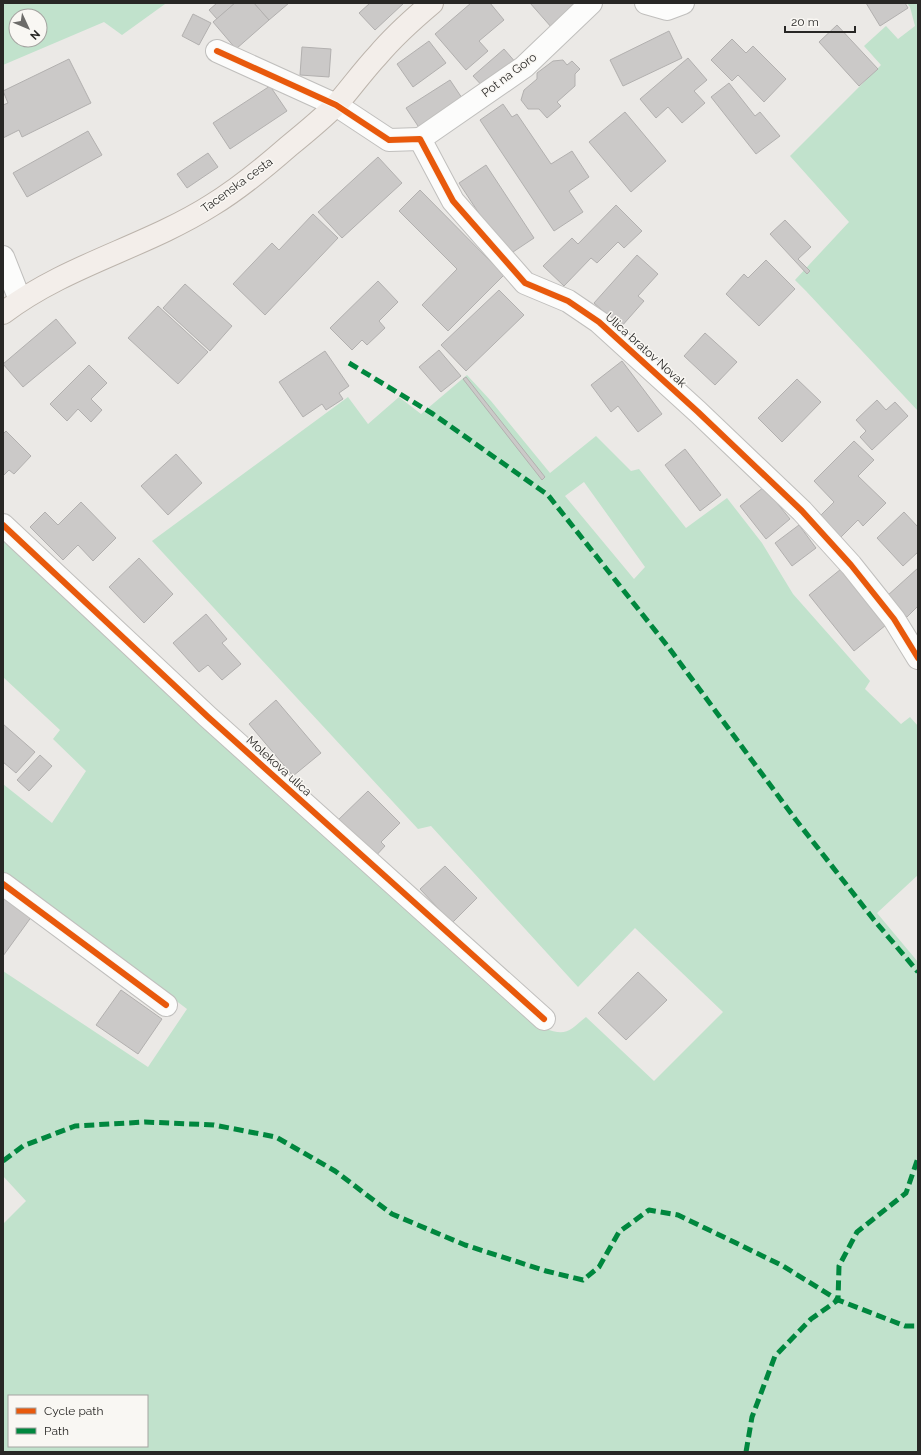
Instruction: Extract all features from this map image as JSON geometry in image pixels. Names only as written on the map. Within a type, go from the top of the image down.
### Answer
[{"type":"main road","name":"Tacenska cesta","points":[[3,313],[20,300],[43,287],[84,267],[155,236],[213,205],[265,167],[336,104],[405,26],[432,3]]},
{"type":"street","name":"Pot na Goro","points":[[420,139],[524,67],[591,3]]},
{"type":"street","points":[[646,3],[667,9],[683,3]]},
{"type":"street","points":[[217,51],[336,104],[389,140],[420,139]]},
{"type":"street","name":"Ulica bratov Novak","points":[[420,139],[453,201],[525,283],[568,301],[600,322],[704,417],[802,511],[851,565],[894,619],[918,658]]},
{"type":"street","points":[[3,257],[20,300]]},
{"type":"street","name":"Molekova ulica","points":[[3,525],[208,717],[544,1019]]},
{"type":"street","points":[[3,884],[166,1005]]},
{"type":"green space","points":[[3,3],[165,3],[122,35],[104,22],[48,46],[48,8],[8,8],[8,48],[43,48],[3,65]]},
{"type":"green space","points":[[907,3],[918,3],[918,411],[795,280],[849,222],[790,156],[881,65],[864,46],[886,26],[898,39],[915,26],[910,7]]},
{"type":"green space","points":[[467,375],[491,401],[550,473],[596,436],[631,471],[639,469],[686,528],[727,498],[762,543],[793,594],[870,681],[865,689],[901,724],[910,717],[918,726],[918,875],[877,913],[918,962],[918,1452],[3,1452],[3,1224],[26,1201],[3,1176],[3,971],[148,1067],[187,1009],[3,876],[3,784],[52,823],[86,771],[53,739],[60,730],[3,677],[3,534],[544,1028],[557,1032],[567,1031],[586,1017],[654,1081],[723,1012],[635,928],[578,987],[431,826],[418,829],[152,541],[348,397],[368,424],[399,397],[421,414]],"holes":[[[584,482],[645,567],[634,579],[565,496]]]},
{"type":"building","points":[[217,3],[235,3],[217,19],[209,10]]},
{"type":"building","points":[[235,3],[254,3],[269,20],[236,49],[213,22]]},
{"type":"building","points":[[254,3],[289,3],[269,20]]},
{"type":"building","points":[[370,3],[404,3],[375,30],[359,13]]},
{"type":"building","points":[[471,3],[490,3],[504,20],[479,41],[488,51],[466,70],[435,34]]},
{"type":"building","points":[[530,3],[580,3],[552,28]]},
{"type":"building","points":[[866,3],[905,3],[908,8],[880,26]]},
{"type":"building","points":[[193,14],[211,23],[199,45],[182,36]]},
{"type":"building","points":[[837,25],[878,69],[859,86],[819,42]]},
{"type":"building","points":[[669,31],[682,58],[623,86],[610,60]]},
{"type":"building","points":[[732,39],[746,53],[753,46],[786,79],[764,102],[738,75],[732,81],[711,60]]},
{"type":"building","points":[[429,41],[446,63],[413,87],[397,64]]},
{"type":"building","points":[[302,47],[331,49],[329,77],[300,75]]},
{"type":"building","points":[[504,49],[517,64],[486,90],[473,76]]},
{"type":"building","points":[[688,58],[707,80],[694,91],[705,103],[682,123],[668,107],[656,118],[640,99]]},
{"type":"building","points":[[69,59],[91,103],[22,137],[19,130],[3,138],[3,105],[8,103],[3,91]]},
{"type":"building","points":[[563,60],[567,65],[572,61],[580,69],[575,74],[575,86],[557,102],[561,106],[547,118],[539,109],[528,109],[521,100],[524,90],[537,79],[537,73],[553,61]]},
{"type":"building","points":[[450,80],[464,101],[420,129],[406,108]]},
{"type":"building","points":[[729,83],[755,116],[760,112],[780,136],[756,154],[711,97]]},
{"type":"building","points":[[270,86],[287,111],[230,149],[213,123]]},
{"type":"building","points":[[503,104],[512,117],[517,114],[551,164],[572,151],[589,177],[569,191],[583,212],[554,231],[480,120]]},
{"type":"building","points":[[625,112],[666,161],[631,192],[589,142]]},
{"type":"building","points":[[88,131],[102,155],[27,197],[13,173]]},
{"type":"building","points":[[208,153],[218,167],[187,188],[177,174]]},
{"type":"building","points":[[378,157],[402,183],[342,238],[318,212]]},
{"type":"building","points":[[486,165],[534,238],[507,256],[459,183]]},
{"type":"building","points":[[420,190],[504,275],[448,331],[422,305],[457,269],[399,211]]},
{"type":"building","points":[[616,205],[642,231],[624,248],[618,242],[597,263],[591,258],[564,286],[543,266],[572,238],[578,244]]},
{"type":"building","points":[[313,214],[338,238],[265,315],[233,284],[272,243],[279,250]]},
{"type":"building","points":[[785,220],[811,247],[798,259],[810,271],[807,274],[770,234]]},
{"type":"building","points":[[637,255],[658,274],[638,296],[644,301],[621,327],[594,303]]},
{"type":"building","points":[[766,260],[795,289],[759,326],[726,294],[744,274],[748,278]]},
{"type":"building","points":[[378,281],[398,302],[379,321],[385,328],[367,345],[362,340],[352,350],[330,328]]},
{"type":"building","points":[[185,284],[232,326],[210,351],[163,308]]},
{"type":"building","points":[[499,290],[524,315],[466,371],[441,345]]},
{"type":"building","points":[[158,306],[208,352],[178,384],[128,338]]},
{"type":"building","points":[[56,319],[76,343],[23,387],[3,364]]},
{"type":"building","points":[[705,333],[737,362],[715,385],[684,356]]},
{"type":"building","points":[[439,350],[461,376],[441,392],[419,367]]},
{"type":"building","points":[[325,351],[349,386],[339,393],[343,399],[326,410],[322,404],[303,417],[279,382]]},
{"type":"building","points":[[622,361],[662,414],[638,432],[618,406],[611,412],[591,385]]},
{"type":"building","points":[[89,365],[107,383],[91,399],[102,410],[91,422],[78,409],[67,421],[50,404]]},
{"type":"building","points":[[466,377],[545,477],[542,480],[463,379]]},
{"type":"building","points":[[797,379],[821,402],[782,442],[758,418]]},
{"type":"building","points":[[877,400],[886,410],[895,402],[908,416],[872,450],[860,437],[866,431],[856,420]]},
{"type":"building","points":[[6,431],[31,456],[14,474],[9,470],[3,476],[3,434]]},
{"type":"building","points":[[854,441],[874,460],[858,476],[886,503],[863,526],[858,520],[841,537],[820,516],[834,502],[814,481]]},
{"type":"building","points":[[685,449],[721,495],[700,511],[665,465]]},
{"type":"building","points":[[176,454],[202,483],[168,515],[141,486]]},
{"type":"building","points":[[764,487],[790,519],[766,539],[740,506]]},
{"type":"building","points":[[81,502],[116,538],[93,561],[78,545],[63,560],[30,527],[45,512],[58,525]]},
{"type":"building","points":[[904,512],[918,527],[918,552],[903,566],[877,538]]},
{"type":"building","points":[[799,525],[816,548],[792,566],[775,543]]},
{"type":"building","points":[[139,558],[173,594],[144,623],[109,587]]},
{"type":"building","points":[[918,568],[918,606],[907,617],[887,596]]},
{"type":"building","points":[[841,569],[886,625],[854,651],[809,595]]},
{"type":"building","points":[[206,614],[227,639],[222,643],[241,664],[222,680],[208,665],[199,672],[173,643]]},
{"type":"building","points":[[276,700],[321,753],[293,776],[249,724]]},
{"type":"building","points":[[3,724],[35,752],[16,773],[3,762]]},
{"type":"building","points":[[40,755],[52,766],[29,791],[17,780]]},
{"type":"building","points":[[368,791],[400,823],[381,842],[385,846],[373,859],[337,821]]},
{"type":"building","points":[[445,866],[477,898],[452,923],[420,889]]},
{"type":"building","points":[[3,896],[32,916],[3,956]]},
{"type":"building","points":[[638,972],[667,1000],[626,1040],[598,1013]]},
{"type":"building","points":[[121,990],[162,1019],[138,1054],[96,1025]]},
{"type":"marked path","points":[[349,363],[433,414],[548,495],[669,648],[796,820],[874,920],[918,972]]},
{"type":"marked path","points":[[3,1161],[23,1146],[75,1126],[145,1122],[214,1125],[276,1137],[335,1171],[392,1214],[465,1245],[546,1271],[583,1280],[599,1267],[619,1232],[649,1210],[678,1215],[783,1266],[838,1300],[905,1326],[918,1326]]},
{"type":"marked path","points":[[746,1452],[752,1417],[775,1356],[811,1319],[838,1300],[839,1266],[857,1232],[906,1193],[918,1158]]},
{"type":"cycle path","points":[[217,51],[336,105],[389,140],[420,139],[453,201],[525,283],[568,301],[599,322],[698,412],[802,511],[851,565],[894,619],[918,658]]},
{"type":"cycle path","points":[[3,525],[208,717],[544,1019]]},
{"type":"cycle path","points":[[3,884],[166,1005]]}]
